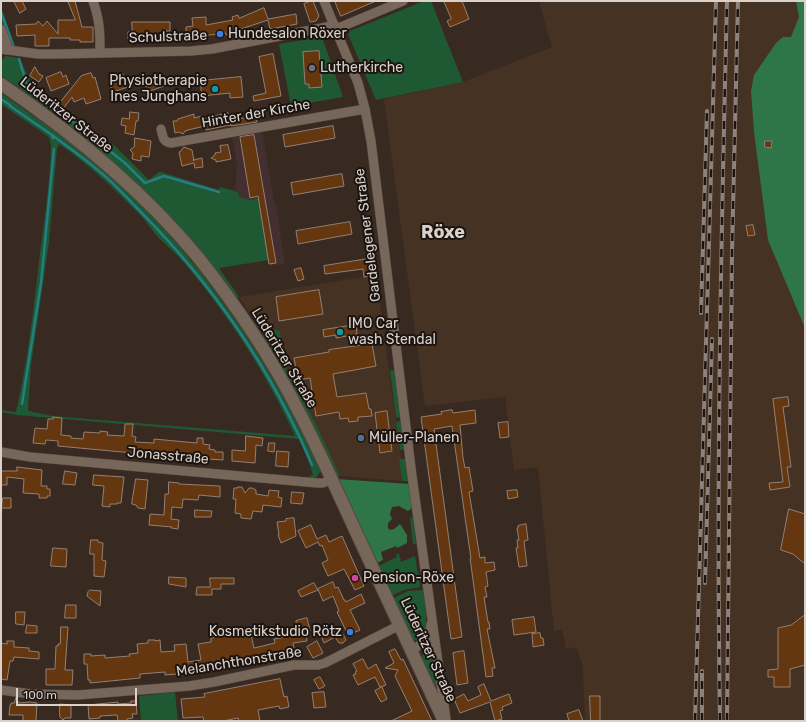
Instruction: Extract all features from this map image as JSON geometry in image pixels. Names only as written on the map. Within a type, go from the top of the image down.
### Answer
[{"type":"main road","name":"Lüderitzer Straße","points":[[1,84],[50,119],[96,155],[134,189],[196,256],[234,305],[271,361],[299,411],[332,478],[445,721]]},
{"type":"street","points":[[93,1],[99,16],[100,53]]},
{"type":"street","name":"Gardelegener Straße","points":[[324,1],[358,83],[371,141],[411,469],[432,615],[445,721]]},
{"type":"street","name":"Schulstraße","points":[[4,50],[38,54],[191,51],[212,49],[335,26],[403,1]]},
{"type":"street","points":[[1,29],[7,45],[4,50]]},
{"type":"street","name":"Hinter der Kirche","points":[[161,129],[163,140],[171,143],[365,109]]},
{"type":"street","name":"Jonasstraße","points":[[1,452],[53,459],[316,483],[323,483],[332,478]]},
{"type":"street","name":"Gardelegener Straße","points":[[412,650],[425,642],[429,633],[432,615]]},
{"type":"street","name":"Melanchthonstraße","points":[[1,690],[31,694],[78,695],[189,686],[214,682],[294,665],[318,665],[326,663],[400,625]]},
{"type":"shaded area","points":[[539,1],[805,1],[805,721],[585,721],[583,667],[577,647],[566,649],[562,630],[554,631],[538,467],[514,470],[505,397],[425,406],[384,99],[463,82],[552,47]]},
{"type":"shaded area","points":[[262,131],[285,264],[270,266],[258,198],[251,200],[239,197],[239,194],[235,191],[237,164],[232,136]]},
{"type":"shaded area","points":[[376,275],[400,450],[401,459],[399,460],[402,481],[340,476],[317,426],[267,338],[239,297]]},
{"type":"green space","points":[[424,1],[431,1],[463,82],[376,100],[348,34],[350,31]]},
{"type":"green space","points":[[796,1],[805,1],[805,328],[768,240],[754,132],[751,91],[754,75],[776,43],[783,37],[791,37],[799,17]]},
{"type":"green space","points":[[1,7],[15,46],[13,48],[7,39],[4,29]]},
{"type":"green space","points":[[322,37],[343,97],[291,106],[279,44]]},
{"type":"green space","points":[[5,56],[20,58],[32,87],[84,126],[87,126],[115,146],[149,180],[161,172],[219,190],[220,187],[235,191],[239,194],[239,197],[251,200],[258,198],[269,260],[219,268],[239,297],[235,299],[123,172],[59,117],[1,75],[1,62]]},
{"type":"green space","points":[[1,93],[54,130],[105,170],[146,210],[197,268],[242,330],[282,395],[319,463],[320,472],[316,478],[311,479],[310,476],[313,475],[310,465],[299,439],[17,415],[1,412],[1,410],[16,412],[24,373],[33,313],[50,172],[51,145],[49,137],[1,104]],"holes":[[[59,144],[103,179],[123,198],[197,278],[244,343],[284,412],[295,436],[52,416],[29,411],[31,365],[49,242],[57,148]]]},
{"type":"green space","points":[[276,330],[280,332],[284,354],[278,355],[317,426],[340,476],[336,476],[262,338],[264,333]]},
{"type":"green space","points":[[390,370],[395,371],[400,417],[396,418]]},
{"type":"green space","points":[[401,421],[404,450],[400,450],[396,422]]},
{"type":"green space","points":[[399,459],[405,459],[408,481],[402,481]]},
{"type":"green space","points":[[337,479],[409,484],[412,508],[408,511],[399,506],[392,507],[390,514],[392,519],[388,523],[388,528],[390,530],[394,529],[400,524],[407,535],[407,543],[397,548],[396,546],[381,552],[383,560],[377,563]]},
{"type":"green space","points":[[410,517],[413,518],[416,543],[413,545]]},
{"type":"green space","points":[[396,554],[399,554],[401,562],[415,556],[420,587],[404,590],[393,595],[378,566],[397,557]]},
{"type":"green space","points":[[423,590],[426,621],[424,633],[421,639],[417,641],[412,638],[394,598],[408,591]]},
{"type":"green space","points":[[431,639],[438,685],[435,686],[422,659],[423,650]]},
{"type":"green space","points":[[175,692],[178,721],[141,721],[139,696]]},
{"type":"building","points":[[14,1],[22,1],[26,9],[20,13]]},
{"type":"building","points":[[68,1],[75,1],[82,27],[93,27],[93,42],[80,42],[80,40],[70,40],[70,38],[49,38],[49,46],[35,46],[35,35],[17,36],[16,25],[36,24],[38,21],[43,26],[47,21],[58,34],[58,20],[75,20]]},
{"type":"building","points":[[313,1],[319,16],[316,21],[310,22],[304,4]]},
{"type":"building","points":[[335,1],[376,1],[341,16]]},
{"type":"building","points":[[444,1],[462,1],[469,19],[450,27],[447,21],[451,19]]},
{"type":"building","points":[[264,8],[268,19],[296,14],[297,24],[270,29],[268,20],[232,32],[233,34],[226,35],[226,33],[194,37],[194,33],[186,34],[186,27],[193,26],[192,18],[206,17],[206,25],[233,20],[232,17],[238,15],[239,18]]},
{"type":"building","points":[[132,22],[170,22],[170,31],[166,31],[166,40],[128,39],[128,32],[132,32]]},
{"type":"building","name":"Lutherkirche","points":[[319,51],[322,87],[309,88],[309,84],[305,84],[303,52]]},
{"type":"building","points":[[273,54],[281,96],[254,101],[253,96],[266,93],[259,57]]},
{"type":"building","points":[[35,67],[39,74],[43,76],[39,82],[30,76]]},
{"type":"building","points":[[61,72],[63,77],[66,75],[69,84],[51,91],[46,78]]},
{"type":"building","points":[[91,73],[93,78],[95,77],[101,99],[86,104],[84,98],[74,102],[72,97],[63,109],[58,105],[81,76]]},
{"type":"building","points":[[123,74],[128,87],[113,92],[109,82],[112,81],[111,78]]},
{"type":"building","points":[[157,75],[159,80],[161,79],[164,86],[150,91],[148,86],[146,87],[144,81]]},
{"type":"building","name":"Physiotherapie Ines Junghans","points":[[241,77],[243,97],[230,98],[230,93],[202,96],[200,81]]},
{"type":"building","points":[[130,112],[139,113],[134,135],[125,133],[126,126],[121,125],[122,118],[129,119]]},
{"type":"building","points":[[228,113],[230,125],[206,130],[205,126],[185,131],[183,134],[179,132],[175,133],[173,121],[177,121],[178,119],[194,114],[194,118],[202,116],[202,119]]},
{"type":"building","points":[[256,116],[257,122],[231,126],[230,121]]},
{"type":"building","points":[[333,126],[335,138],[285,147],[283,135]]},
{"type":"building","points":[[254,135],[276,263],[269,264],[258,196],[250,198],[240,137]]},
{"type":"building","points":[[135,138],[151,141],[149,157],[141,156],[141,161],[132,159],[133,153],[130,150],[134,147]]},
{"type":"building","points":[[765,141],[772,141],[771,148],[765,147]]},
{"type":"building","points":[[228,145],[231,159],[216,162],[216,160],[211,158],[215,155],[215,153],[221,152],[220,146]]},
{"type":"building","points":[[184,147],[192,150],[194,160],[202,158],[203,167],[195,168],[194,163],[182,166],[179,152]]},
{"type":"building","points":[[342,174],[344,186],[293,195],[291,183]]},
{"type":"building","points":[[350,222],[352,234],[298,244],[296,231]]},
{"type":"building","points":[[753,225],[755,235],[748,236],[746,226]]},
{"type":"building","points":[[374,258],[376,275],[364,277],[363,269],[325,274],[324,266]]},
{"type":"building","points":[[301,268],[304,279],[298,281],[294,270]]},
{"type":"building","points":[[319,290],[323,314],[279,321],[276,297]]},
{"type":"building","name":"IMO Car wash Stendal","points":[[356,325],[357,334],[336,338],[336,335],[324,337],[323,330]]},
{"type":"building","points":[[372,344],[376,366],[333,374],[337,397],[366,393],[372,416],[358,417],[358,421],[349,422],[348,418],[340,419],[339,412],[316,416],[310,378],[298,380],[294,358],[329,352],[329,350]]},
{"type":"building","points":[[788,397],[789,406],[783,407],[791,467],[787,467],[790,487],[770,490],[769,483],[783,482],[773,399]]},
{"type":"building","points":[[452,410],[453,413],[475,410],[476,423],[460,425],[463,458],[465,468],[469,467],[473,491],[469,492],[480,558],[485,557],[485,563],[494,562],[495,570],[486,572],[488,586],[485,587],[487,597],[484,597],[490,629],[487,629],[495,668],[492,668],[493,676],[486,677],[452,426],[434,429],[462,637],[451,639],[421,417],[442,414],[441,412]]},
{"type":"building","points":[[387,411],[392,451],[380,453],[375,413]]},
{"type":"building","points":[[53,417],[62,418],[61,435],[71,436],[71,438],[83,439],[84,432],[100,433],[100,431],[108,432],[107,435],[124,436],[125,424],[133,424],[132,436],[136,437],[135,442],[154,443],[154,439],[197,443],[197,438],[203,438],[203,444],[210,445],[209,449],[215,450],[215,452],[223,452],[223,460],[58,446],[58,441],[46,440],[45,444],[33,443],[35,428],[47,429],[48,419],[53,419]]},
{"type":"building","points":[[508,422],[509,437],[500,438],[498,423]]},
{"type":"building","points":[[246,436],[263,438],[262,446],[256,445],[255,463],[232,461],[232,450],[245,451]]},
{"type":"building","points":[[269,443],[275,443],[274,452],[268,451]]},
{"type":"building","points":[[277,451],[289,452],[288,467],[276,466]]},
{"type":"building","points":[[17,467],[42,470],[41,486],[47,486],[47,489],[50,489],[50,496],[47,496],[47,498],[39,498],[39,494],[23,493],[24,479],[7,477],[7,485],[1,485],[1,471],[17,471]]},
{"type":"building","points":[[65,471],[77,473],[75,485],[63,484]]},
{"type":"building","points":[[94,475],[124,477],[121,503],[110,504],[110,507],[102,506],[104,486],[93,485]]},
{"type":"building","points":[[136,479],[148,480],[145,509],[138,508],[136,505],[132,504]]},
{"type":"building","points":[[169,482],[179,484],[220,486],[220,497],[199,495],[198,500],[183,499],[182,508],[172,507],[171,519],[179,520],[178,529],[149,525],[150,514],[164,515],[165,494],[168,494]]},
{"type":"building","points":[[242,487],[245,493],[249,488],[252,488],[256,490],[256,494],[268,496],[269,490],[279,491],[278,497],[282,498],[281,507],[263,505],[262,512],[253,511],[251,519],[241,518],[241,514],[235,513],[236,499],[233,499],[234,488]]},
{"type":"building","points":[[517,490],[518,497],[508,499],[507,491]]},
{"type":"building","points":[[292,492],[304,493],[302,504],[291,503]]},
{"type":"building","points":[[3,498],[11,498],[11,508],[2,508]]},
{"type":"building","points":[[789,509],[805,514],[805,564],[793,554],[781,550]]},
{"type":"building","points":[[195,510],[212,511],[211,517],[195,517]]},
{"type":"building","points":[[294,518],[296,536],[281,543],[278,535],[277,522]]},
{"type":"building","points":[[526,524],[528,540],[524,541],[527,566],[519,567],[516,548],[518,548],[517,540],[519,540],[517,528],[518,526]]},
{"type":"building","points":[[311,525],[317,539],[326,535],[329,542],[342,536],[364,586],[355,590],[344,569],[328,576],[322,563],[328,560],[322,545],[320,546],[318,542],[306,548],[298,531]]},
{"type":"building","points":[[91,540],[98,540],[98,542],[103,543],[102,560],[106,561],[104,577],[94,576],[94,554],[90,554]]},
{"type":"building","points":[[53,548],[67,549],[66,567],[51,566]]},
{"type":"building","points":[[169,577],[186,578],[186,587],[169,584]]},
{"type":"building","points":[[210,578],[234,578],[234,584],[221,584],[221,589],[212,589],[212,595],[196,595],[197,587],[210,587]]},
{"type":"building","points":[[333,582],[335,588],[338,587],[346,602],[361,594],[365,603],[350,610],[360,630],[348,635],[337,612],[339,611],[333,596],[323,601],[318,589]]},
{"type":"building","points":[[314,583],[318,590],[301,597],[298,591]]},
{"type":"building","points":[[90,590],[101,591],[100,606],[87,596]]},
{"type":"building","points":[[66,605],[76,605],[76,618],[65,618]]},
{"type":"building","points":[[16,612],[25,612],[24,625],[16,624]]},
{"type":"building","points":[[805,615],[805,665],[790,669],[790,687],[774,687],[774,677],[768,677],[768,670],[778,669],[778,628],[791,625]]},
{"type":"building","points":[[534,617],[536,632],[514,635],[512,620]]},
{"type":"building","points":[[307,618],[310,631],[306,633],[307,641],[293,643],[295,653],[275,656],[207,672],[202,671],[201,668],[188,670],[189,673],[165,675],[165,672],[140,674],[140,678],[90,683],[90,680],[88,680],[87,664],[84,664],[84,654],[91,654],[91,656],[105,655],[105,658],[130,656],[129,654],[138,653],[137,644],[148,643],[148,640],[160,640],[161,652],[175,651],[174,645],[186,644],[188,662],[201,660],[198,644],[211,642],[211,638],[229,635],[234,633],[233,631],[250,630],[254,648],[275,643],[274,639],[291,636],[291,634],[297,633],[296,621]]},
{"type":"building","points":[[27,625],[37,626],[37,633],[26,633]]},
{"type":"building","points":[[61,627],[68,627],[65,670],[73,670],[72,685],[46,685],[46,669],[55,669],[56,646],[60,644]]},
{"type":"building","points":[[328,630],[343,634],[346,640],[343,643],[339,643],[335,637],[324,643],[320,634]]},
{"type":"building","points":[[540,633],[541,638],[543,638],[544,645],[533,647],[532,634]]},
{"type":"building","points":[[7,641],[14,641],[14,647],[29,648],[29,651],[39,652],[39,659],[14,657],[13,661],[10,661],[7,680],[1,679],[1,643],[7,644]]},
{"type":"building","points":[[317,641],[323,653],[313,658],[307,647]]},
{"type":"building","points":[[395,649],[401,660],[403,659],[432,721],[391,721],[412,711],[395,676],[398,670],[385,668],[394,663],[389,652]]},
{"type":"building","points":[[464,651],[468,683],[457,685],[453,653]]},
{"type":"building","points":[[363,659],[368,669],[376,664],[386,685],[380,687],[375,677],[358,685],[353,675],[356,674],[355,672],[357,671],[353,664]]},
{"type":"building","points":[[320,677],[325,686],[319,689],[314,680]]},
{"type":"building","points":[[280,679],[284,697],[287,696],[289,707],[280,709],[279,706],[258,710],[260,721],[239,721],[238,718],[223,721],[204,721],[203,717],[183,718],[181,699],[205,697],[204,694]]},
{"type":"building","points":[[484,684],[491,701],[509,694],[512,703],[502,707],[503,710],[500,711],[502,719],[495,721],[490,702],[460,713],[454,699],[464,694],[468,701],[481,695],[478,687]]},
{"type":"building","points":[[382,687],[387,699],[381,702],[375,691]]},
{"type":"building","points":[[324,692],[326,707],[314,708],[312,693]]},
{"type":"building","points":[[590,696],[600,696],[600,721],[591,721]]},
{"type":"building","points":[[16,698],[19,703],[37,703],[36,721],[23,721],[23,715],[9,715],[10,705],[11,703],[14,703]]},
{"type":"building","points":[[131,701],[136,701],[137,714],[132,714],[133,718],[127,719],[127,721],[118,721],[117,715],[100,716],[100,718],[89,719],[88,705],[118,702],[118,704],[131,703]]},
{"type":"building","points":[[60,704],[71,705],[71,718],[65,718],[63,720],[60,717]]},
{"type":"building","points":[[579,710],[583,721],[569,721],[567,714]]},
{"type":"waterway","points":[[1,12],[13,45]]},
{"type":"waterway","points":[[19,59],[26,82],[25,86]]},
{"type":"waterway","points":[[25,86],[42,97],[125,163],[145,183],[164,176],[219,192]]},
{"type":"waterway","points":[[1,99],[10,105]]},
{"type":"waterway","points":[[10,106],[52,135],[53,138]]},
{"type":"waterway","points":[[52,135],[88,162],[115,185],[166,238],[215,298],[259,362],[278,395],[312,465]]},
{"type":"waterway","points":[[22,404],[41,283],[54,149]]},
{"type":"railway","points":[[695,721],[716,1]]},
{"type":"railway","points":[[720,721],[719,451],[727,1]]},
{"type":"railway","points":[[727,721],[732,251],[738,1]]},
{"type":"railway","points":[[701,313],[707,111]]},
{"type":"railway","points":[[705,583],[712,339]]},
{"type":"railway","points":[[702,671],[702,721]]},
{"type":"place","name":"Hundesalon Röxer","points":[[220,34]]},
{"type":"place","name":"Lutherkirche","points":[[312,68]]},
{"type":"place","name":"Physiotherapie Ines Junghans","points":[[215,89]]},
{"type":"place","name":"IMO Car wash Stendal","points":[[340,332]]},
{"type":"place","name":"Müller-Planen","points":[[361,438]]},
{"type":"place","name":"Pension-Röxe","points":[[355,578]]},
{"type":"place","name":"Kosmetikstudio Rötz","points":[[350,632]]},
{"type":"district","name":"Röxe","points":[[443,233]]}]
